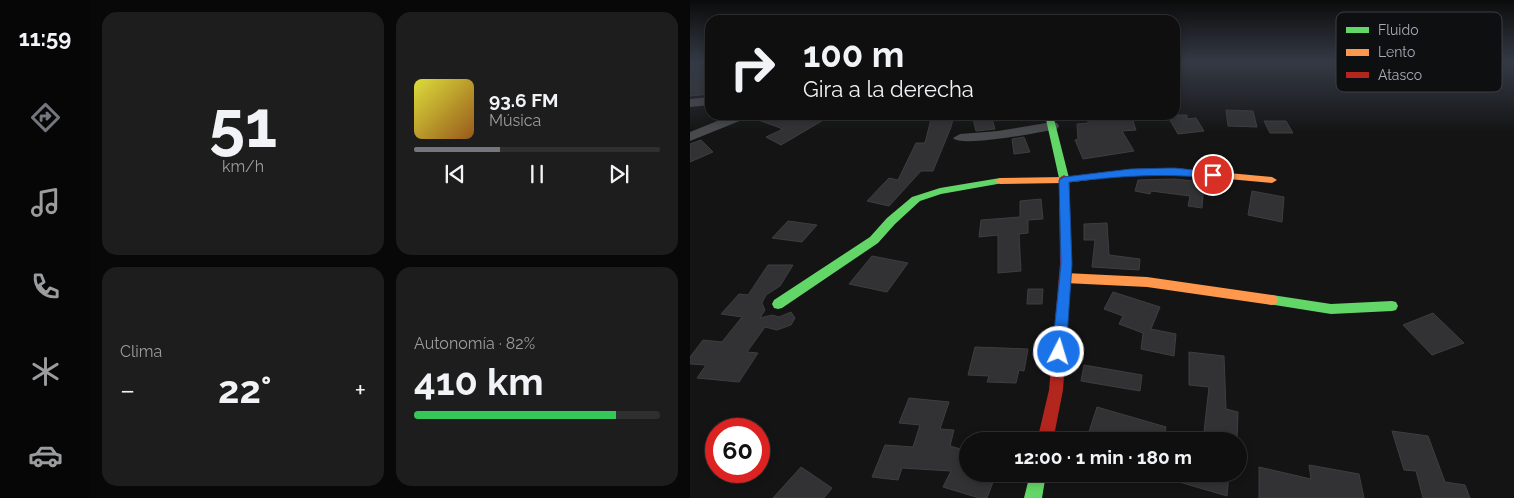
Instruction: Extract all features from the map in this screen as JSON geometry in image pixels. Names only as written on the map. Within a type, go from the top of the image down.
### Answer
[{"type":"street","points":[[690,103],[705,102]]},
{"type":"street","points":[[690,136],[730,120]]},
{"type":"street","points":[[960,138],[998,135],[1051,121],[1064,180],[1065,278],[1056,390],[1047,432]]},
{"type":"street","points":[[778,304],[874,240],[891,221],[916,199],[940,191],[1000,181],[1064,180],[1131,172],[1174,171],[1272,180]]},
{"type":"street","points":[[1065,278],[1147,282],[1331,309],[1392,306]]},
{"type":"street","points":[[1033,498],[1036,482]]},
{"type":"building","points":[[690,85],[705,85],[705,94],[690,96]]},
{"type":"building","points":[[1226,110],[1253,111],[1257,127],[1228,126]]},
{"type":"building","points":[[1180,115],[1187,115],[1187,119],[1196,118],[1204,131],[1178,134],[1170,120],[1180,120]]},
{"type":"building","points":[[758,120],[824,120],[781,145],[766,137],[783,129]]},
{"type":"building","points":[[931,120],[953,120],[933,171],[921,171],[889,206],[867,201],[889,178],[898,180],[916,143],[925,143]]},
{"type":"building","points":[[973,120],[992,120],[995,129],[976,131]]},
{"type":"building","points":[[1088,120],[1133,120],[1136,130],[1122,131],[1134,151],[1083,159],[1075,140],[1078,139],[1077,124],[1088,123]]},
{"type":"building","points":[[1264,121],[1286,121],[1293,133],[1270,133]]},
{"type":"building","points":[[1024,137],[1030,152],[1014,154],[1012,139]]},
{"type":"building","points":[[701,140],[713,152],[690,162],[690,144]]},
{"type":"building","points":[[1174,179],[1204,182],[1202,208],[1188,206],[1190,196],[1151,191],[1150,194],[1135,191],[1138,180]]},
{"type":"building","points":[[1252,191],[1284,197],[1282,222],[1248,215]]},
{"type":"building","points":[[1041,199],[1043,219],[1028,220],[1028,233],[1019,234],[1021,271],[998,273],[998,235],[979,237],[981,220],[1020,217],[1020,201]]},
{"type":"building","points":[[788,221],[817,225],[802,242],[772,238]]},
{"type":"building","points":[[1107,223],[1109,255],[1140,259],[1139,270],[1092,267],[1095,240],[1084,240],[1084,224]]},
{"type":"building","points":[[872,256],[908,263],[887,292],[849,284]]},
{"type":"building","points":[[768,265],[793,265],[780,286],[766,295],[762,303],[765,310],[760,318],[772,315],[779,317],[791,312],[795,318],[791,325],[777,330],[765,327],[747,352],[758,353],[739,382],[697,378],[706,365],[690,364],[690,357],[703,340],[722,342],[742,317],[721,314],[739,294],[748,295]]},
{"type":"building","points":[[1028,289],[1043,289],[1042,304],[1027,304]]},
{"type":"building","points":[[1113,292],[1160,307],[1151,329],[1176,334],[1174,356],[1141,349],[1143,333],[1119,324],[1123,316],[1104,309]]},
{"type":"building","points":[[1433,313],[1464,343],[1432,355],[1403,325]]},
{"type":"building","points":[[975,347],[1028,349],[1024,371],[1019,370],[1016,383],[987,382],[989,376],[968,375]]},
{"type":"building","points":[[1189,352],[1224,356],[1226,409],[1238,412],[1237,432],[1204,432],[1209,387],[1189,385]]},
{"type":"building","points":[[1084,365],[1142,375],[1140,391],[1081,381]]},
{"type":"building","points":[[909,398],[949,402],[940,429],[954,430],[950,446],[959,448],[959,482],[993,482],[987,498],[979,498],[943,487],[951,471],[902,468],[898,480],[872,477],[885,445],[913,447],[920,425],[899,423]]},
{"type":"building","points":[[1097,407],[1166,427],[1165,432],[1089,432]]},
{"type":"building","points":[[1392,431],[1428,436],[1445,482],[1465,485],[1470,498],[1423,498],[1416,471],[1404,470]]},
{"type":"building","points":[[1309,465],[1359,474],[1364,498],[1259,498],[1259,467],[1311,479]]},
{"type":"building","points":[[801,467],[832,488],[824,498],[773,498]]},
{"type":"building","points":[[1179,482],[1228,482],[1227,496]]},
{"type":"traffic: fast","points":[[1050,120],[1064,178]]},
{"type":"traffic: fast","points":[[778,304],[874,240],[891,221],[916,199],[940,191],[1000,181]]},
{"type":"traffic: fast","points":[[1272,300],[1331,309],[1392,306]]},
{"type":"traffic: fast","points":[[1033,498],[1036,482]]},
{"type":"traffic: slow","points":[[1000,181],[1064,180],[1131,172],[1174,171],[1272,180]]},
{"type":"traffic: slow","points":[[1065,278],[1147,282],[1272,300]]},
{"type":"traffic: jam","points":[[1047,432],[1056,390],[1066,264],[1064,178]]},
{"type":"route","points":[[1059,352],[1066,264],[1064,180],[1131,172],[1174,171],[1213,175]]}]
